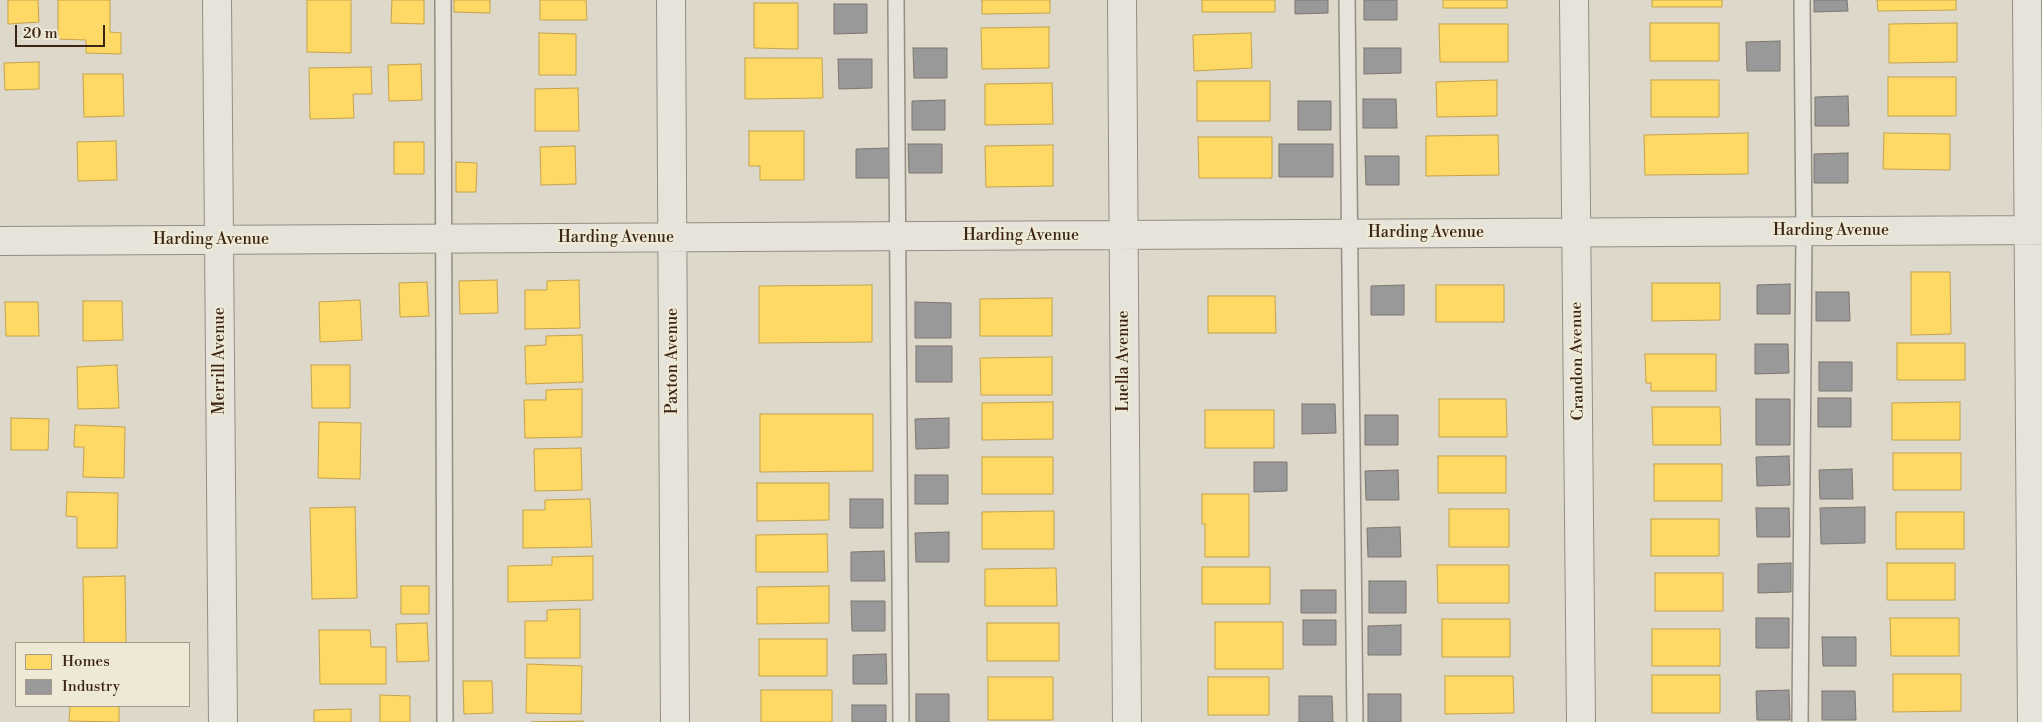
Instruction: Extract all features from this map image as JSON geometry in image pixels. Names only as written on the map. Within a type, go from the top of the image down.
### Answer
[{"type":"street","name":"Merrill Avenue","points":[[217,0],[222,722]]},
{"type":"street","name":"Paxton Avenue","points":[[671,0],[675,722]]},
{"type":"street","name":"Luella Avenue","points":[[1122,0],[1127,722]]},
{"type":"street","name":"Crandon Avenue","points":[[1574,0],[1581,722]]},
{"type":"street","points":[[2027,0],[2036,230],[2032,722]]},
{"type":"street","name":"Harding Avenue","points":[[0,241],[2036,230]]},
{"type":"lane","points":[[443,0],[445,722]]},
{"type":"lane","points":[[896,0],[900,722]]},
{"type":"lane","points":[[1347,0],[1355,722]]},
{"type":"lane","points":[[1800,722],[1804,231],[1802,0]]},
{"type":"building: Homes","points":[[8,0],[38,0],[39,22],[8,24]]},
{"type":"building: Homes","points":[[58,0],[110,0],[110,32],[121,33],[121,54],[86,53],[86,40],[58,39]]},
{"type":"building: Homes","points":[[307,0],[351,0],[351,53],[307,52]]},
{"type":"building: Homes","points":[[392,0],[424,0],[424,24],[391,23]]},
{"type":"building: Homes","points":[[454,0],[490,0],[490,13],[454,12]]},
{"type":"building: Homes","points":[[540,0],[586,0],[587,20],[540,20]]},
{"type":"building: Homes","points":[[982,0],[1050,0],[1050,13],[982,14]]},
{"type":"building: Homes","points":[[1202,0],[1275,0],[1275,12],[1202,12]]},
{"type":"building: Homes","points":[[1443,0],[1507,0],[1507,8],[1443,8]]},
{"type":"building: Homes","points":[[1652,0],[1722,0],[1722,7],[1652,7]]},
{"type":"building: Homes","points":[[1877,0],[1956,0],[1956,10],[1878,11]]},
{"type":"building: Homes","points":[[754,3],[798,3],[798,49],[754,48]]},
{"type":"building: Homes","points":[[1650,23],[1719,23],[1719,61],[1650,61]]},
{"type":"building: Homes","points":[[1957,23],[1957,62],[1889,63],[1889,24]]},
{"type":"building: Homes","points":[[1439,24],[1508,24],[1508,62],[1440,62]]},
{"type":"building: Homes","points":[[1049,27],[1049,68],[982,69],[981,28]]},
{"type":"building: Homes","points":[[539,33],[576,34],[576,75],[539,75]]},
{"type":"building: Homes","points":[[1251,33],[1252,68],[1194,71],[1193,35]]},
{"type":"building: Homes","points":[[745,58],[822,58],[823,98],[745,99]]},
{"type":"building: Homes","points":[[39,62],[39,89],[5,90],[4,63]]},
{"type":"building: Homes","points":[[421,64],[422,100],[389,101],[388,65]]},
{"type":"building: Homes","points":[[371,67],[372,94],[353,94],[354,118],[310,119],[309,68]]},
{"type":"building: Homes","points":[[83,74],[123,74],[124,116],[84,117]]},
{"type":"building: Homes","points":[[1888,77],[1956,77],[1956,116],[1888,116]]},
{"type":"building: Homes","points":[[1497,80],[1497,116],[1437,117],[1436,82]]},
{"type":"building: Homes","points":[[1651,80],[1719,80],[1719,117],[1651,117]]},
{"type":"building: Homes","points":[[1197,81],[1270,81],[1270,121],[1197,121]]},
{"type":"building: Homes","points":[[1052,83],[1053,124],[985,125],[985,84]]},
{"type":"building: Homes","points":[[578,88],[579,131],[535,131],[535,89]]},
{"type":"building: Homes","points":[[749,131],[804,131],[804,180],[760,180],[760,166],[749,166]]},
{"type":"building: Homes","points":[[1748,133],[1748,174],[1645,175],[1644,135]]},
{"type":"building: Homes","points":[[1884,133],[1950,134],[1950,170],[1883,169]]},
{"type":"building: Homes","points":[[1498,135],[1499,175],[1426,176],[1426,136]]},
{"type":"building: Homes","points":[[1198,137],[1272,137],[1272,178],[1199,178]]},
{"type":"building: Homes","points":[[116,141],[117,180],[78,181],[77,142]]},
{"type":"building: Homes","points":[[394,142],[424,142],[424,174],[394,174]]},
{"type":"building: Homes","points":[[1053,145],[1053,186],[986,187],[985,146]]},
{"type":"building: Homes","points":[[575,146],[576,184],[541,185],[540,147]]},
{"type":"building: Homes","points":[[456,162],[477,163],[476,192],[456,192]]},
{"type":"building: Homes","points":[[1911,272],[1950,272],[1951,334],[1911,335]]},
{"type":"building: Homes","points":[[497,280],[498,313],[460,314],[459,281]]},
{"type":"building: Homes","points":[[579,280],[580,328],[525,329],[525,290],[547,290],[547,281]]},
{"type":"building: Homes","points":[[427,282],[429,316],[400,317],[399,283]]},
{"type":"building: Homes","points":[[1652,283],[1720,283],[1720,320],[1652,321]]},
{"type":"building: Homes","points":[[872,285],[872,342],[759,343],[759,286]]},
{"type":"building: Homes","points":[[1436,285],[1504,285],[1504,322],[1436,322]]},
{"type":"building: Homes","points":[[1208,296],[1275,296],[1276,333],[1208,333]]},
{"type":"building: Homes","points":[[1052,298],[1052,336],[980,336],[980,299]]},
{"type":"building: Homes","points":[[360,300],[362,340],[320,342],[319,302]]},
{"type":"building: Homes","points":[[83,301],[122,301],[123,340],[83,341]]},
{"type":"building: Homes","points":[[5,302],[38,302],[39,336],[6,336]]},
{"type":"building: Homes","points":[[582,335],[583,382],[526,384],[525,346],[546,345],[546,336]]},
{"type":"building: Homes","points":[[1897,343],[1965,343],[1965,380],[1897,380]]},
{"type":"building: Homes","points":[[1645,354],[1716,354],[1716,391],[1651,391],[1651,383],[1646,383]]},
{"type":"building: Homes","points":[[1052,357],[1052,395],[981,395],[980,358]]},
{"type":"building: Homes","points":[[117,365],[119,408],[78,409],[77,367]]},
{"type":"building: Homes","points":[[311,365],[350,365],[350,408],[312,408]]},
{"type":"building: Homes","points":[[582,389],[582,437],[525,438],[524,400],[546,400],[546,390]]},
{"type":"building: Homes","points":[[1439,399],[1506,399],[1507,437],[1439,437]]},
{"type":"building: Homes","points":[[1053,402],[1053,439],[982,440],[982,403]]},
{"type":"building: Homes","points":[[1960,402],[1960,440],[1892,440],[1892,403]]},
{"type":"building: Homes","points":[[1652,407],[1720,407],[1721,445],[1653,445]]},
{"type":"building: Homes","points":[[1205,410],[1274,410],[1274,448],[1205,448]]},
{"type":"building: Homes","points":[[760,414],[873,414],[873,471],[760,472]]},
{"type":"building: Homes","points":[[11,418],[49,419],[48,450],[11,450]]},
{"type":"building: Homes","points":[[319,422],[361,423],[360,479],[318,478]]},
{"type":"building: Homes","points":[[75,425],[125,427],[124,478],[83,477],[84,447],[74,447]]},
{"type":"building: Homes","points":[[581,448],[582,490],[535,491],[534,449]]},
{"type":"building: Homes","points":[[1893,453],[1961,453],[1961,490],[1893,490]]},
{"type":"building: Homes","points":[[1438,456],[1506,456],[1506,493],[1438,493]]},
{"type":"building: Homes","points":[[982,457],[1053,457],[1053,494],[982,494]]},
{"type":"building: Homes","points":[[1654,464],[1722,464],[1722,501],[1654,501]]},
{"type":"building: Homes","points":[[757,483],[829,483],[829,520],[757,521]]},
{"type":"building: Homes","points":[[67,492],[118,493],[117,548],[77,548],[77,517],[66,516]]},
{"type":"building: Homes","points":[[1202,494],[1249,494],[1249,557],[1205,557],[1205,524],[1202,524]]},
{"type":"building: Homes","points":[[590,499],[592,547],[523,548],[523,510],[545,510],[545,500]]},
{"type":"building: Homes","points":[[355,507],[357,598],[312,599],[310,508]]},
{"type":"building: Homes","points":[[1449,509],[1509,509],[1509,547],[1449,547]]},
{"type":"building: Homes","points":[[1054,511],[1054,549],[982,549],[982,512]]},
{"type":"building: Homes","points":[[1896,512],[1964,512],[1964,549],[1896,549]]},
{"type":"building: Homes","points":[[1651,519],[1719,519],[1719,556],[1651,556]]},
{"type":"building: Homes","points":[[827,534],[828,572],[756,572],[756,535]]},
{"type":"building: Homes","points":[[593,556],[593,600],[508,602],[508,566],[552,565],[552,557]]},
{"type":"building: Homes","points":[[1887,563],[1955,563],[1955,600],[1887,600]]},
{"type":"building: Homes","points":[[1437,565],[1509,565],[1509,603],[1438,603]]},
{"type":"building: Homes","points":[[1202,567],[1270,567],[1270,604],[1202,604]]},
{"type":"building: Homes","points":[[1056,568],[1057,606],[985,606],[985,569]]},
{"type":"building: Homes","points":[[1655,573],[1723,573],[1723,611],[1655,611]]},
{"type":"building: Homes","points":[[125,576],[126,642],[84,642],[83,577]]},
{"type":"building: Homes","points":[[401,586],[429,586],[429,614],[401,614]]},
{"type":"building: Homes","points":[[829,586],[829,623],[757,624],[757,587]]},
{"type":"building: Homes","points":[[580,609],[580,658],[525,658],[525,621],[547,621],[547,610]]},
{"type":"building: Homes","points":[[1890,618],[1959,618],[1959,656],[1891,656]]},
{"type":"building: Homes","points":[[1442,619],[1510,619],[1510,657],[1442,657]]},
{"type":"building: Homes","points":[[1215,622],[1283,622],[1283,669],[1215,669]]},
{"type":"building: Homes","points":[[427,623],[429,661],[397,662],[396,624]]},
{"type":"building: Homes","points":[[987,623],[1059,623],[1059,661],[987,661]]},
{"type":"building: Homes","points":[[1652,629],[1720,629],[1720,666],[1652,666]]},
{"type":"building: Homes","points":[[319,630],[370,630],[371,647],[386,647],[386,684],[320,684]]},
{"type":"building: Homes","points":[[759,639],[827,639],[827,676],[759,676]]},
{"type":"building: Homes","points":[[527,664],[582,666],[581,714],[526,713]]},
{"type":"building: Homes","points":[[1893,674],[1961,674],[1961,711],[1893,712]]},
{"type":"building: Homes","points":[[1652,675],[1720,675],[1720,713],[1652,713]]},
{"type":"building: Homes","points":[[1445,676],[1513,676],[1514,713],[1445,714]]},
{"type":"building: Homes","points":[[988,677],[1053,677],[1053,720],[988,720]]},
{"type":"building: Homes","points":[[1208,677],[1269,677],[1269,715],[1208,715]]},
{"type":"building: Homes","points":[[463,681],[492,681],[493,713],[464,714]]},
{"type":"building: Homes","points":[[761,690],[832,690],[832,722],[761,722]]},
{"type":"building: Homes","points":[[380,695],[410,696],[410,722],[380,722]]},
{"type":"building: Homes","points":[[70,707],[119,707],[119,722],[69,721]]},
{"type":"building: Homes","points":[[351,709],[351,722],[314,722],[314,710]]},
{"type":"building: Homes","points":[[583,721],[583,722],[531,722]]},
{"type":"building: Industry","points":[[1295,0],[1328,0],[1328,13],[1295,14]]},
{"type":"building: Industry","points":[[1364,0],[1397,0],[1397,20],[1364,20]]},
{"type":"building: Industry","points":[[1814,0],[1847,0],[1848,11],[1814,12]]},
{"type":"building: Industry","points":[[834,4],[867,4],[867,33],[834,34]]},
{"type":"building: Industry","points":[[1780,41],[1780,71],[1747,71],[1746,42]]},
{"type":"building: Industry","points":[[913,48],[947,48],[947,78],[914,78]]},
{"type":"building: Industry","points":[[1364,48],[1401,48],[1401,73],[1364,74]]},
{"type":"building: Industry","points":[[838,59],[872,59],[872,88],[839,89]]},
{"type":"building: Industry","points":[[1848,96],[1849,126],[1815,126],[1815,97]]},
{"type":"building: Industry","points":[[1363,99],[1396,99],[1397,128],[1363,128]]},
{"type":"building: Industry","points":[[945,100],[945,130],[912,130],[912,101]]},
{"type":"building: Industry","points":[[1298,101],[1331,101],[1331,130],[1298,130]]},
{"type":"building: Industry","points":[[908,144],[942,144],[942,173],[909,173]]},
{"type":"building: Industry","points":[[1279,144],[1333,144],[1333,177],[1279,177]]},
{"type":"building: Industry","points":[[889,148],[889,178],[856,178],[856,149]]},
{"type":"building: Industry","points":[[1848,153],[1848,183],[1814,183],[1814,154]]},
{"type":"building: Industry","points":[[1365,156],[1399,156],[1399,185],[1366,185]]},
{"type":"building: Industry","points":[[1790,284],[1790,314],[1757,314],[1757,285]]},
{"type":"building: Industry","points":[[1404,285],[1404,315],[1371,315],[1371,286]]},
{"type":"building: Industry","points":[[1816,292],[1849,292],[1850,321],[1816,321]]},
{"type":"building: Industry","points":[[915,302],[951,303],[951,338],[915,338]]},
{"type":"building: Industry","points":[[1755,344],[1788,344],[1789,373],[1755,374]]},
{"type":"building: Industry","points":[[916,346],[952,346],[952,382],[916,382]]},
{"type":"building: Industry","points":[[1819,362],[1852,362],[1852,391],[1819,391]]},
{"type":"building: Industry","points":[[1818,398],[1851,398],[1851,427],[1818,427]]},
{"type":"building: Industry","points":[[1756,399],[1790,399],[1790,445],[1756,445]]},
{"type":"building: Industry","points":[[1302,404],[1335,404],[1336,433],[1302,434]]},
{"type":"building: Industry","points":[[1365,415],[1398,415],[1398,445],[1365,445]]},
{"type":"building: Industry","points":[[949,418],[949,448],[916,449],[915,419]]},
{"type":"building: Industry","points":[[1789,456],[1790,485],[1757,486],[1756,457]]},
{"type":"building: Industry","points":[[1254,462],[1287,462],[1287,491],[1254,492]]},
{"type":"building: Industry","points":[[1852,469],[1853,499],[1820,499],[1819,470]]},
{"type":"building: Industry","points":[[1398,470],[1399,500],[1366,500],[1365,471]]},
{"type":"building: Industry","points":[[915,475],[948,475],[948,504],[915,504]]},
{"type":"building: Industry","points":[[850,499],[883,499],[883,528],[850,528]]},
{"type":"building: Industry","points":[[1865,507],[1865,543],[1821,544],[1820,508]]},
{"type":"building: Industry","points":[[1756,508],[1789,508],[1790,537],[1757,537]]},
{"type":"building: Industry","points":[[1400,527],[1401,557],[1368,557],[1367,528]]},
{"type":"building: Industry","points":[[949,532],[949,562],[916,562],[915,533]]},
{"type":"building: Industry","points":[[884,551],[885,581],[851,581],[851,552]]},
{"type":"building: Industry","points":[[1791,563],[1791,592],[1758,593],[1758,564]]},
{"type":"building: Industry","points":[[1369,581],[1406,581],[1406,613],[1369,613]]},
{"type":"building: Industry","points":[[1301,590],[1336,590],[1336,613],[1301,613]]},
{"type":"building: Industry","points":[[851,601],[885,601],[885,631],[852,631]]},
{"type":"building: Industry","points":[[1756,618],[1789,618],[1789,648],[1756,648]]},
{"type":"building: Industry","points":[[1303,620],[1336,620],[1336,645],[1303,645]]},
{"type":"building: Industry","points":[[1401,625],[1401,655],[1368,655],[1368,626]]},
{"type":"building: Industry","points":[[1822,637],[1856,637],[1856,666],[1823,666]]},
{"type":"building: Industry","points":[[886,654],[887,684],[853,684],[853,655]]},
{"type":"building: Industry","points":[[1789,690],[1790,720],[1757,720],[1756,691]]},
{"type":"building: Industry","points":[[1822,691],[1855,691],[1856,720],[1822,720]]},
{"type":"building: Industry","points":[[916,694],[949,694],[949,722],[916,722]]},
{"type":"building: Industry","points":[[1368,694],[1401,694],[1401,722],[1368,722]]},
{"type":"building: Industry","points":[[1299,696],[1332,696],[1333,722],[1299,722]]},
{"type":"building: Industry","points":[[852,705],[886,705],[886,722],[852,722]]}]
